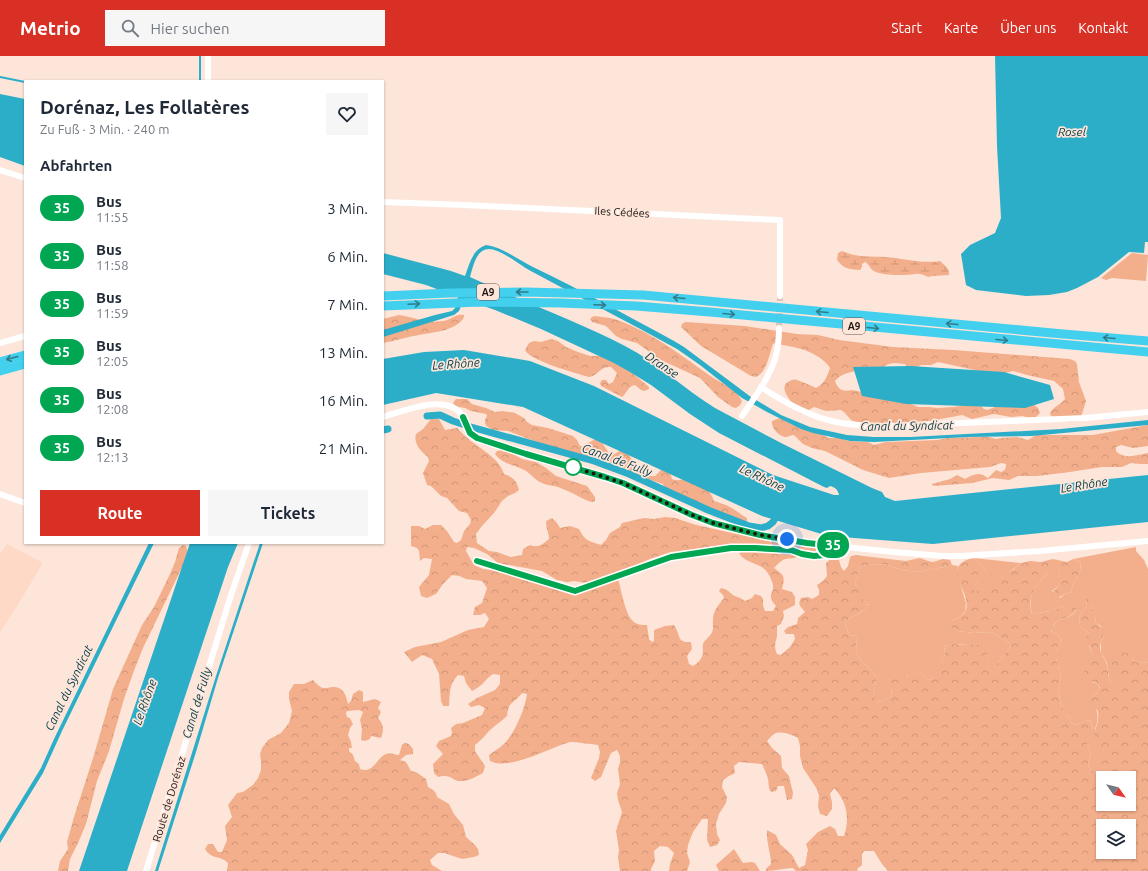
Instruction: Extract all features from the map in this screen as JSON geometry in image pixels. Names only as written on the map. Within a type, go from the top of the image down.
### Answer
[{"type":"highway","name":"A9","points":[[384,296],[484,292],[561,292],[643,295],[1148,341]]},
{"type":"highway","name":"A9","points":[[384,306],[444,302],[480,302],[636,306],[1148,352]]},
{"type":"highway","points":[[0,362],[24,355]]},
{"type":"highway","points":[[0,371],[24,364]]},
{"type":"street","points":[[208,56],[208,80]]},
{"type":"street","points":[[0,170],[24,178]]},
{"type":"street","name":"Iles Cédées","points":[[384,202],[780,220],[780,296]]},
{"type":"street","points":[[742,416],[766,379],[775,358],[778,345],[779,328]]},
{"type":"street","points":[[0,343],[24,336]]},
{"type":"street","points":[[759,390],[808,413],[835,422],[862,426],[1086,418],[1148,412]]},
{"type":"street","points":[[384,417],[418,407],[436,404],[450,406],[458,411],[463,417],[470,433],[481,440],[623,483],[692,515],[713,523],[760,535],[807,543],[894,552],[960,556],[1040,551],[1148,541]]},
{"type":"street","points":[[0,494],[24,503]]},
{"type":"street","name":"Route de Dorénaz","points":[[146,871],[231,595],[249,544]]},
{"type":"street","points":[[477,561],[575,591],[671,557],[731,548],[791,550],[814,556],[844,552],[847,547]]},
{"type":"shaded area","points":[[7,544],[43,563],[0,632],[0,554]]},
{"type":"green space","points":[[842,251],[854,255],[926,262],[940,261],[948,269],[949,275],[928,277],[919,274],[885,274],[873,271],[865,262],[862,264],[860,270],[849,269],[844,267],[837,260],[838,253]]},
{"type":"green space","points":[[1132,253],[1148,255],[1146,281],[1112,278],[1106,280],[1101,278]]},
{"type":"green space","points":[[399,315],[437,322],[458,315],[464,315],[461,322],[450,328],[384,343],[384,319]]},
{"type":"green space","points":[[595,316],[620,321],[655,338],[713,378],[732,389],[742,401],[740,405],[736,408],[732,407],[718,397],[700,378],[661,360],[637,343],[616,336],[606,326],[592,322],[590,319]]},
{"type":"green space","points":[[685,322],[745,326],[797,334],[818,335],[839,340],[893,347],[1070,359],[1075,361],[1077,364],[1079,382],[1086,401],[1078,421],[1067,422],[1051,416],[1050,413],[1065,399],[1063,389],[1054,381],[1013,371],[1005,373],[984,372],[938,362],[931,365],[921,365],[910,370],[905,364],[893,363],[880,368],[850,372],[839,377],[835,381],[841,390],[852,390],[902,400],[918,407],[937,408],[979,404],[987,410],[995,407],[1033,404],[1038,408],[1040,413],[1035,418],[1023,416],[1011,417],[994,414],[972,419],[962,415],[917,422],[893,429],[877,429],[851,420],[841,410],[826,411],[814,407],[802,414],[799,412],[790,401],[784,389],[788,382],[794,380],[816,388],[823,382],[830,368],[825,362],[813,354],[805,350],[775,343],[773,344],[763,371],[756,377],[751,376],[701,346],[681,327]]},
{"type":"green space","points":[[551,339],[558,341],[566,347],[590,356],[605,356],[624,366],[649,387],[649,389],[645,391],[641,390],[635,385],[629,388],[622,397],[601,386],[600,383],[602,380],[606,380],[609,384],[613,382],[617,373],[611,367],[604,368],[595,375],[589,377],[564,370],[544,362],[535,358],[525,350],[529,343]]},
{"type":"green space","points":[[456,399],[467,399],[472,404],[495,412],[503,411],[515,413],[532,425],[548,428],[573,436],[580,446],[583,446],[597,438],[611,456],[621,450],[628,453],[634,463],[649,476],[655,476],[664,467],[669,469],[672,479],[691,479],[699,482],[708,490],[714,501],[732,508],[747,518],[747,521],[740,523],[669,492],[663,484],[617,465],[597,458],[553,448],[508,431],[493,430],[485,424],[486,414],[455,406],[453,403]]},
{"type":"green space","points":[[780,418],[793,425],[822,434],[828,438],[868,442],[874,445],[886,442],[938,440],[947,438],[989,437],[996,439],[1017,437],[1028,440],[1036,435],[1093,435],[1148,425],[1148,446],[1133,448],[1121,445],[1116,447],[1116,451],[1119,454],[1127,456],[1148,453],[1148,464],[1131,463],[1122,467],[1102,467],[1037,476],[1018,476],[1009,480],[993,478],[972,483],[935,486],[932,484],[950,479],[957,475],[965,479],[976,474],[982,474],[988,478],[996,470],[1001,472],[1003,471],[1006,464],[1001,463],[990,467],[921,473],[889,478],[863,470],[825,451],[803,444],[794,435],[784,437],[778,434],[774,429],[772,421]]},
{"type":"green space","points":[[431,419],[439,419],[445,430],[457,428],[466,437],[488,453],[498,463],[504,474],[510,476],[516,482],[519,490],[502,501],[476,534],[477,543],[489,551],[511,557],[522,555],[523,549],[530,545],[540,545],[549,539],[546,521],[552,518],[560,528],[570,526],[579,529],[583,536],[588,540],[601,545],[610,533],[620,527],[622,523],[644,518],[654,519],[665,517],[675,518],[696,525],[768,541],[830,550],[825,553],[780,546],[736,544],[671,552],[650,559],[616,575],[599,581],[586,583],[557,580],[542,571],[498,563],[487,554],[474,548],[467,547],[466,551],[474,565],[483,569],[534,575],[547,581],[555,587],[585,591],[618,578],[625,607],[632,620],[637,624],[647,625],[649,639],[652,642],[654,641],[654,630],[665,626],[674,625],[681,640],[691,642],[692,649],[687,656],[689,664],[693,666],[698,662],[703,654],[703,643],[711,635],[714,613],[724,598],[719,591],[721,588],[745,601],[752,598],[755,594],[761,596],[765,611],[773,611],[776,606],[771,598],[773,587],[767,572],[761,566],[742,557],[739,553],[743,551],[765,550],[794,552],[797,557],[783,560],[774,568],[783,577],[784,581],[782,589],[792,592],[795,597],[795,605],[783,611],[784,616],[781,624],[777,626],[775,648],[777,654],[781,655],[790,647],[795,639],[794,634],[786,634],[784,631],[788,627],[797,624],[798,618],[805,612],[799,604],[801,598],[808,597],[812,599],[819,595],[817,585],[827,576],[826,563],[833,557],[839,560],[844,571],[848,566],[850,557],[855,555],[906,561],[920,558],[933,562],[943,559],[950,560],[952,565],[918,572],[902,570],[888,565],[877,564],[860,566],[855,584],[862,589],[863,598],[867,605],[871,604],[865,610],[850,618],[845,623],[849,635],[857,636],[856,653],[877,679],[873,694],[877,702],[883,701],[892,696],[891,688],[888,682],[894,679],[907,679],[908,672],[911,667],[919,671],[924,677],[930,680],[941,675],[941,662],[945,655],[944,646],[954,644],[981,645],[987,649],[987,657],[992,665],[998,663],[1011,646],[1009,643],[991,632],[974,633],[957,631],[951,627],[951,621],[963,614],[967,606],[966,598],[957,575],[958,568],[963,562],[973,558],[986,571],[993,574],[986,580],[979,580],[974,586],[974,591],[980,591],[995,579],[1014,569],[1021,563],[1030,561],[1041,562],[1053,559],[1067,562],[1073,559],[1081,562],[1080,572],[1073,584],[1071,592],[1052,601],[1048,598],[1060,584],[1060,577],[1058,571],[1049,571],[1037,585],[1032,595],[1030,601],[1032,614],[1071,605],[1077,608],[1072,615],[1058,621],[1051,631],[1062,639],[1056,651],[1056,659],[1061,674],[1058,689],[1061,705],[1065,711],[1065,715],[1069,717],[1074,725],[1090,720],[1092,725],[1093,733],[1087,739],[1087,744],[1091,754],[1088,765],[1091,770],[1097,771],[1095,762],[1097,756],[1104,750],[1100,744],[1094,741],[1098,712],[1090,701],[1100,688],[1098,684],[1086,679],[1084,674],[1085,669],[1081,667],[1079,663],[1092,652],[1086,638],[1090,634],[1080,626],[1081,613],[1087,606],[1087,596],[1091,596],[1095,600],[1099,601],[1101,605],[1091,609],[1095,610],[1097,613],[1095,616],[1096,623],[1101,626],[1104,632],[1100,649],[1107,665],[1111,683],[1117,683],[1119,673],[1119,669],[1112,664],[1110,659],[1114,654],[1122,652],[1132,654],[1134,661],[1142,663],[1148,662],[1148,871],[888,871],[874,851],[864,851],[862,854],[862,865],[857,869],[858,871],[796,871],[793,868],[786,868],[766,871],[771,864],[767,830],[776,835],[780,844],[792,855],[799,868],[805,865],[808,850],[806,844],[818,832],[830,826],[835,829],[838,836],[844,836],[847,823],[844,804],[834,788],[830,794],[832,809],[827,816],[820,814],[817,789],[803,768],[798,738],[787,733],[777,733],[767,741],[781,756],[782,768],[789,776],[793,793],[792,799],[787,800],[784,786],[778,786],[776,791],[771,792],[768,777],[762,764],[739,762],[734,766],[735,773],[723,780],[722,787],[727,797],[726,803],[719,814],[716,824],[717,834],[720,840],[717,845],[710,847],[707,840],[708,819],[702,819],[693,832],[688,845],[687,853],[690,862],[687,871],[669,871],[674,853],[668,847],[660,846],[654,851],[655,861],[651,871],[620,871],[616,831],[622,812],[617,793],[620,784],[618,769],[620,756],[617,750],[611,753],[601,777],[595,781],[591,778],[599,758],[600,752],[598,745],[570,742],[518,761],[498,763],[490,761],[489,755],[505,743],[519,720],[527,694],[522,693],[510,705],[507,716],[475,745],[475,751],[485,766],[483,773],[465,781],[458,781],[447,776],[438,777],[434,773],[433,764],[443,754],[436,746],[439,741],[451,736],[451,728],[456,724],[463,723],[482,715],[485,708],[479,705],[471,707],[468,704],[495,690],[500,684],[500,675],[493,674],[479,687],[472,691],[466,683],[464,676],[458,675],[451,685],[449,706],[443,706],[441,701],[439,674],[432,659],[422,655],[412,662],[404,652],[415,647],[441,642],[468,630],[484,627],[489,619],[485,613],[473,615],[475,607],[482,603],[487,588],[482,581],[452,575],[436,594],[427,598],[421,596],[419,587],[429,575],[432,559],[424,558],[420,561],[419,551],[417,548],[411,546],[411,526],[419,526],[425,529],[433,525],[441,525],[454,542],[457,543],[461,540],[464,531],[470,524],[471,520],[467,513],[459,511],[447,498],[441,496],[431,486],[427,485],[423,473],[429,461],[428,457],[418,447],[415,437],[416,434],[423,429]]},
{"type":"green space","points":[[502,450],[510,452],[522,459],[536,462],[556,476],[587,486],[595,497],[595,501],[588,501],[563,489],[539,482],[525,470],[504,462],[495,454],[497,451]]},
{"type":"green space","points":[[183,545],[186,546],[188,553],[187,557],[143,648],[135,668],[124,699],[109,751],[97,781],[86,824],[70,859],[68,871],[58,871],[60,861],[68,849],[67,842],[74,817],[113,689],[142,625],[154,607],[170,574],[179,548]]},
{"type":"green space","points":[[1136,547],[1136,551],[1144,560],[1148,569],[1148,662],[1142,663],[1134,661],[1133,657],[1119,669],[1117,683],[1111,683],[1109,679],[1107,663],[1101,652],[1101,642],[1104,636],[1101,626],[1096,623],[1095,616],[1091,609],[1094,607],[1086,600],[1087,606],[1081,613],[1080,626],[1090,634],[1089,646],[1092,652],[1084,659],[1085,669],[1092,682],[1098,684],[1100,689],[1092,697],[1097,713],[1095,729],[1104,750],[1097,757],[1097,771],[1091,770],[1088,765],[1091,754],[1087,744],[1087,739],[1092,733],[1092,725],[1090,720],[1074,725],[1069,717],[1065,715],[1065,711],[1061,705],[1058,689],[1061,674],[1056,659],[1056,651],[1062,639],[1051,631],[1059,620],[1072,615],[1077,608],[1064,606],[1050,611],[1032,614],[1031,607],[1034,590],[1049,571],[1058,571],[1060,578],[1058,586],[1052,591],[1060,598],[1071,592],[1073,584],[1080,572],[1081,562],[1073,559]]},
{"type":"green space","points":[[973,558],[1021,563],[981,591],[974,591],[974,586],[986,571]]},
{"type":"green space","points":[[877,564],[918,572],[952,565],[958,566],[957,573],[966,603],[965,611],[961,616],[951,621],[952,627],[957,631],[974,633],[991,632],[1009,643],[1011,646],[998,663],[992,666],[987,657],[987,649],[966,645],[944,646],[945,655],[941,662],[942,675],[930,680],[924,677],[919,671],[908,672],[907,680],[894,679],[891,688],[892,696],[883,701],[876,702],[873,694],[877,679],[856,653],[857,636],[849,635],[845,623],[850,618],[865,610],[870,604],[867,605],[865,603],[858,586],[855,584],[860,566]]},
{"type":"green space","points":[[313,680],[323,688],[340,688],[345,695],[348,704],[351,701],[353,694],[359,690],[363,692],[363,702],[375,699],[381,702],[378,708],[381,712],[378,718],[383,728],[381,738],[371,736],[370,739],[365,741],[361,740],[362,729],[360,720],[363,712],[359,710],[347,711],[346,713],[347,717],[350,718],[353,724],[348,735],[352,748],[349,748],[349,751],[353,755],[355,761],[359,764],[360,769],[365,770],[372,768],[386,754],[389,753],[399,755],[402,745],[405,743],[409,744],[413,749],[413,754],[406,755],[400,760],[406,762],[411,771],[416,772],[426,779],[428,787],[435,792],[437,797],[449,804],[454,814],[463,825],[466,837],[478,849],[479,855],[462,859],[444,853],[438,853],[430,860],[432,865],[442,871],[227,871],[228,863],[225,860],[208,853],[205,849],[208,844],[213,844],[218,852],[222,852],[227,840],[225,826],[232,817],[228,805],[237,793],[243,792],[253,785],[261,770],[260,754],[262,748],[268,740],[281,733],[289,723],[292,711],[289,692],[294,684],[304,684]]},
{"type":"green space","points":[[734,849],[743,863],[755,863],[760,871],[719,871],[716,865]]},
{"type":"water","name":"Rosel","points":[[995,56],[1148,56],[1148,242],[1145,242],[1144,253],[1129,252],[1098,277],[1067,292],[1049,295],[1026,296],[976,290],[966,285],[961,254],[970,245],[995,233],[1001,218],[997,146]]},
{"type":"water","points":[[0,94],[24,99],[24,166],[0,157]]},
{"type":"water","name":"Le Rhône","points":[[486,245],[498,248],[674,341],[751,397],[781,415],[810,427],[847,435],[910,437],[1061,429],[1148,420],[1148,425],[1032,436],[968,437],[874,442],[850,441],[801,429],[767,412],[742,398],[677,349],[529,270],[499,252],[489,249],[481,252],[476,259],[470,277],[625,346],[649,360],[692,393],[715,408],[783,444],[882,492],[885,497],[895,501],[1148,475],[1148,522],[933,544],[828,536],[762,516],[523,407],[436,393],[384,405],[384,359],[424,352],[464,350],[530,361],[594,386],[773,475],[834,495],[839,495],[837,490],[833,487],[824,487],[719,433],[690,414],[651,385],[614,363],[541,329],[464,299],[459,311],[454,315],[384,337],[384,330],[452,311],[455,308],[458,297],[426,285],[384,274],[384,253],[465,276],[470,262],[481,247]]},
{"type":"water","points":[[911,366],[1004,372],[1050,385],[1054,399],[1025,408],[906,404],[862,396],[853,367]]},
{"type":"water","name":"Canal du Syndicat","points":[[149,544],[154,544],[43,773],[0,843],[0,835],[41,768]]},
{"type":"water","name":"Le Rhône","points":[[190,544],[238,544],[228,567],[127,871],[79,871]]},
{"type":"water","name":"Canal de Fully","points":[[260,544],[263,544],[218,678],[158,871],[155,871],[216,676]]},
{"type":"waterway","points":[[200,56],[200,80]]},
{"type":"waterway","points":[[0,77],[24,82]]},
{"type":"waterway","name":"Canal de Fully","points":[[427,416],[440,415],[471,427],[594,461],[629,474],[708,510],[749,526],[761,528],[768,526],[773,522],[779,512]]},
{"type":"waterway","name":"Canal de Fully","points":[[384,430],[388,429]]},
{"type":"tunnel","points":[[779,328],[780,296]]},
{"type":"bus line","name":"35","points":[[463,417],[470,433],[481,440],[623,483],[692,515],[713,523],[760,535],[807,543],[847,547],[844,552],[814,556],[791,550],[731,548],[671,557],[575,591],[477,561]]},
{"type":"route","points":[[573,467],[623,483],[692,515],[713,523],[760,535],[787,539]]},
{"type":"water label","name":"Dranse","points":[[662,365]]}]
